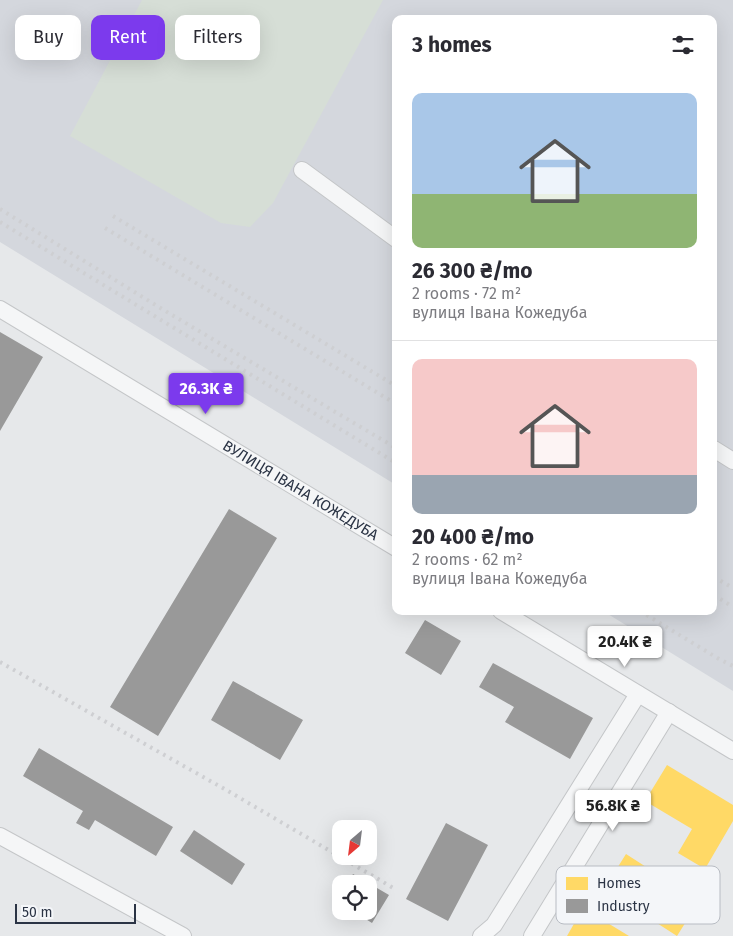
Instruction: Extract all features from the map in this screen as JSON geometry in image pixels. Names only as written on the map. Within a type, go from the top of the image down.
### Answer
[{"type":"street","points":[[302,170],[392,236]]},
{"type":"street","name":"ВУЛИЦЯ ІВАНА КОЖЕДУБА","points":[[0,309],[392,546]]},
{"type":"street","points":[[717,452],[733,461]]},
{"type":"street","points":[[508,615],[733,751]]},
{"type":"street","points":[[481,936],[494,925],[638,694]]},
{"type":"street","points":[[575,866],[669,712]]},
{"type":"street","points":[[0,836],[183,936]]},
{"type":"street","points":[[532,936],[556,897]]},
{"type":"shaded area","points":[[0,0],[733,0],[733,691],[610,615],[717,615],[717,15],[392,15],[392,483],[0,242]]},
{"type":"shaded area","points":[[142,0],[383,0],[273,203],[250,227],[221,223],[70,136],[110,60],[165,60],[165,15],[134,15]]},
{"type":"building: Homes","points":[[667,765],[733,805],[733,821],[707,866],[700,866],[678,853],[692,829],[645,801]]},
{"type":"building: Homes","points":[[626,854],[645,866],[618,866]]},
{"type":"building: Homes","points":[[574,924],[609,924],[629,936],[567,936]]},
{"type":"building: Homes","points":[[658,924],[685,924],[677,936]]},
{"type":"building: Industry","points":[[0,332],[43,357],[0,431]]},
{"type":"building: Industry","points":[[229,509],[277,538],[158,736],[110,707]]},
{"type":"building: Industry","points":[[425,620],[461,641],[441,675],[405,653]]},
{"type":"building: Industry","points":[[493,663],[593,718],[570,759],[505,722],[514,707],[479,687]]},
{"type":"building: Industry","points":[[233,681],[303,720],[280,760],[211,720]]},
{"type":"building: Industry","points":[[39,748],[173,827],[156,856],[95,820],[89,830],[76,823],[83,811],[23,776]]},
{"type":"building: Industry","points":[[446,823],[488,845],[448,921],[406,899]]},
{"type":"building: Industry","points":[[194,830],[245,864],[232,885],[180,851]]},
{"type":"building: Industry","points":[[377,888],[389,895],[377,915]]},
{"type":"railway","points":[[0,209],[162,309],[392,446]]},
{"type":"railway","points":[[113,216],[392,384]]},
{"type":"railway","points":[[0,222],[392,461]]},
{"type":"railway","points":[[105,228],[392,402]]},
{"type":"railway","points":[[717,579],[733,588]]},
{"type":"railway","points":[[717,597],[733,607]]},
{"type":"railway","points":[[647,615],[733,666]]},
{"type":"railway","points":[[0,662],[228,791],[395,889]]}]
